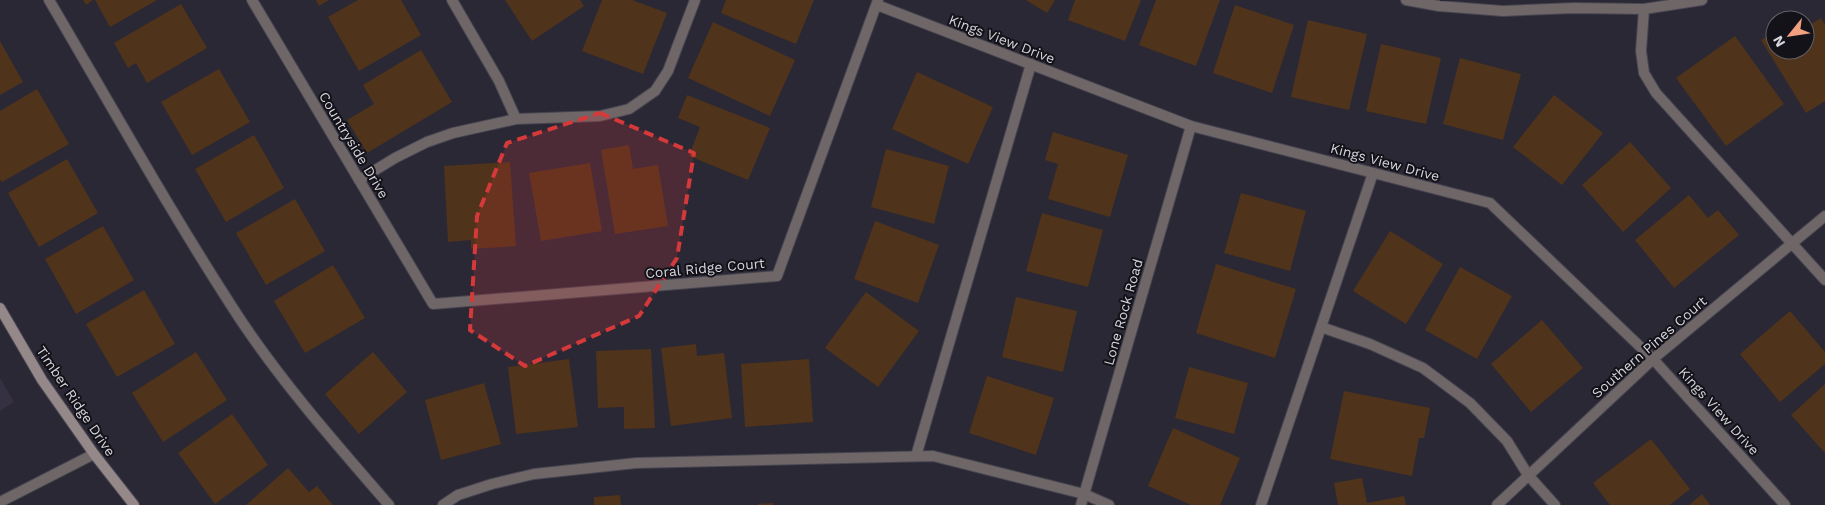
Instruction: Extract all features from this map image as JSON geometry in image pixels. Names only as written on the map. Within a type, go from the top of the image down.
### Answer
[{"type":"street","points":[[49,0],[194,247],[241,320],[295,394],[389,505]]},
{"type":"street","name":"Countryside Drive","points":[[252,0],[433,304]]},
{"type":"street","points":[[452,0],[499,81],[516,118]]},
{"type":"street","points":[[359,180],[395,158],[427,142],[453,133],[516,118],[600,116],[629,109],[655,91],[668,71],[695,0]]},
{"type":"street","points":[[1406,0],[1439,6],[1503,11],[1574,8],[1644,9],[1702,0]]},
{"type":"street","name":"Kings View Drive","points":[[878,2],[1191,126],[1490,203],[1653,359],[1785,505]]},
{"type":"street","name":"Coral Ridge Court","points":[[433,304],[777,276],[878,2]]},
{"type":"street","points":[[1644,9],[1641,51],[1643,66],[1644,73],[1656,93],[1825,280]]},
{"type":"street","points":[[916,456],[1031,64]]},
{"type":"street","name":"Lone Rock Road","points":[[1080,505],[1191,126]]},
{"type":"street","points":[[1261,505],[1373,173]]},
{"type":"street","name":"Southern Pines Court","points":[[1497,505],[1653,359],[1825,216]]},
{"type":"street","name":"Timber Ridge Drive","points":[[0,308],[42,380],[94,454],[134,505]]},
{"type":"street","points":[[1321,327],[1370,344],[1423,368],[1470,403],[1507,440],[1528,475],[1555,505]]},
{"type":"street","points":[[0,502],[94,454]]},
{"type":"street","points":[[443,505],[458,495],[534,474],[636,463],[916,456],[933,456],[1084,494],[1110,505]]},
{"type":"highlighted area","points":[[600,113],[694,153],[677,258],[639,316],[525,366],[470,330],[477,216],[507,143]]},
{"type":"shaded area","points":[[0,378],[14,402],[0,411]]},
{"type":"building","points":[[83,0],[93,0],[86,5]]},
{"type":"building","points":[[95,0],[157,0],[110,27]]},
{"type":"building","points":[[316,0],[329,0],[319,6]]},
{"type":"building","points":[[358,0],[401,0],[421,35],[359,71],[328,17]]},
{"type":"building","points":[[505,0],[580,0],[584,6],[532,41]]},
{"type":"building","points":[[602,0],[632,0],[667,13],[643,74],[582,51]]},
{"type":"building","points":[[726,0],[814,0],[796,44],[721,13]]},
{"type":"building","points":[[1026,0],[1055,0],[1047,13]]},
{"type":"building","points":[[1075,0],[1141,0],[1125,41],[1068,20]]},
{"type":"building","points":[[1156,0],[1220,0],[1196,66],[1139,45]]},
{"type":"building","points":[[181,4],[207,48],[147,83],[136,63],[128,68],[114,43]]},
{"type":"building","points":[[1235,5],[1294,25],[1272,93],[1213,73]]},
{"type":"building","points":[[1821,18],[1825,25],[1825,101],[1806,113],[1773,60],[1815,60],[1815,22]]},
{"type":"building","points":[[1308,20],[1367,34],[1349,110],[1291,97]]},
{"type":"building","points":[[713,22],[795,60],[770,116],[688,78]]},
{"type":"building","points":[[1735,36],[1784,104],[1726,146],[1676,78]]},
{"type":"building","points":[[1765,37],[1765,46],[1761,40]]},
{"type":"building","points":[[0,41],[23,82],[0,95]]},
{"type":"building","points":[[1381,44],[1441,58],[1426,124],[1366,111]]},
{"type":"building","points":[[421,50],[452,102],[367,153],[347,120],[374,104],[363,85]]},
{"type":"building","points":[[1460,58],[1521,74],[1503,140],[1443,124]]},
{"type":"building","points":[[219,69],[250,122],[192,155],[161,102]]},
{"type":"building","points":[[917,72],[993,107],[968,164],[892,129]]},
{"type":"building","points":[[37,89],[69,144],[2,182],[0,179],[0,111]]},
{"type":"building","points":[[687,95],[770,128],[748,180],[689,156],[700,127],[678,118]]},
{"type":"building","points":[[1554,95],[1603,133],[1562,185],[1513,147]]},
{"type":"building","points":[[1053,132],[1128,155],[1110,217],[1048,199],[1058,164],[1045,160]]},
{"type":"building","points":[[254,135],[284,188],[226,222],[195,169]]},
{"type":"building","points":[[1630,142],[1671,188],[1623,232],[1582,185]]},
{"type":"building","points":[[629,145],[633,169],[658,165],[668,226],[615,234],[601,150]]},
{"type":"building","points":[[886,149],[949,166],[934,224],[871,207]]},
{"type":"building","points":[[67,159],[98,213],[39,247],[8,193]]},
{"type":"building","points":[[510,162],[516,246],[471,249],[471,240],[448,242],[444,166]]},
{"type":"building","points":[[590,163],[602,231],[541,241],[529,173]]},
{"type":"building","points":[[1241,193],[1306,211],[1290,271],[1224,253]]},
{"type":"building","points":[[1689,195],[1708,218],[1718,210],[1739,235],[1674,288],[1635,240]]},
{"type":"building","points":[[295,199],[325,251],[266,285],[236,233]]},
{"type":"building","points":[[1042,213],[1103,230],[1088,287],[1026,271]]},
{"type":"building","points":[[875,221],[939,245],[918,303],[854,279]]},
{"type":"building","points":[[103,226],[134,280],[76,314],[45,259]]},
{"type":"building","points":[[1390,231],[1443,264],[1406,324],[1353,291]]},
{"type":"building","points":[[1216,264],[1296,289],[1275,358],[1196,333]]},
{"type":"building","points":[[333,265],[365,318],[305,353],[274,301]]},
{"type":"building","points":[[1460,267],[1512,296],[1477,359],[1425,330]]},
{"type":"building","points":[[144,290],[175,344],[117,377],[86,324]]},
{"type":"building","points":[[866,292],[919,331],[878,387],[825,348]]},
{"type":"building","points":[[1016,297],[1077,311],[1063,372],[1002,357]]},
{"type":"building","points":[[1790,311],[1825,352],[1825,364],[1780,402],[1740,354]]},
{"type":"building","points":[[1542,320],[1583,368],[1531,412],[1491,364]]},
{"type":"building","points":[[696,344],[697,356],[724,353],[732,418],[671,426],[661,348]]},
{"type":"building","points":[[651,349],[655,428],[624,429],[624,407],[598,408],[596,351]]},
{"type":"building","points":[[196,352],[227,400],[163,442],[132,393]]},
{"type":"building","points":[[373,352],[407,392],[359,434],[325,394]]},
{"type":"building","points":[[569,359],[578,427],[516,434],[508,367]]},
{"type":"building","points":[[809,359],[813,422],[745,427],[741,364]]},
{"type":"building","points":[[1189,367],[1248,383],[1234,434],[1175,418]]},
{"type":"building","points":[[987,376],[1054,398],[1036,455],[969,433]]},
{"type":"building","points":[[484,383],[501,444],[441,460],[425,400]]},
{"type":"building","points":[[1825,384],[1825,453],[1791,415]]},
{"type":"building","points":[[1344,391],[1430,408],[1424,438],[1419,438],[1412,476],[1330,459]]},
{"type":"building","points":[[232,414],[268,465],[215,504],[178,453]]},
{"type":"building","points":[[1173,428],[1240,458],[1220,505],[1191,505],[1148,486]]},
{"type":"building","points":[[1651,439],[1690,489],[1670,505],[1610,505],[1593,483]]},
{"type":"building","points":[[288,468],[309,492],[317,486],[333,505],[246,505]]},
{"type":"building","points":[[1362,478],[1367,503],[1404,496],[1406,505],[1338,505],[1334,483]]},
{"type":"building","points":[[1702,494],[1710,505],[1689,505]]},
{"type":"building","points":[[620,495],[621,505],[594,505],[594,497]]},
{"type":"building","points":[[773,503],[773,505],[758,505],[758,504]]}]
